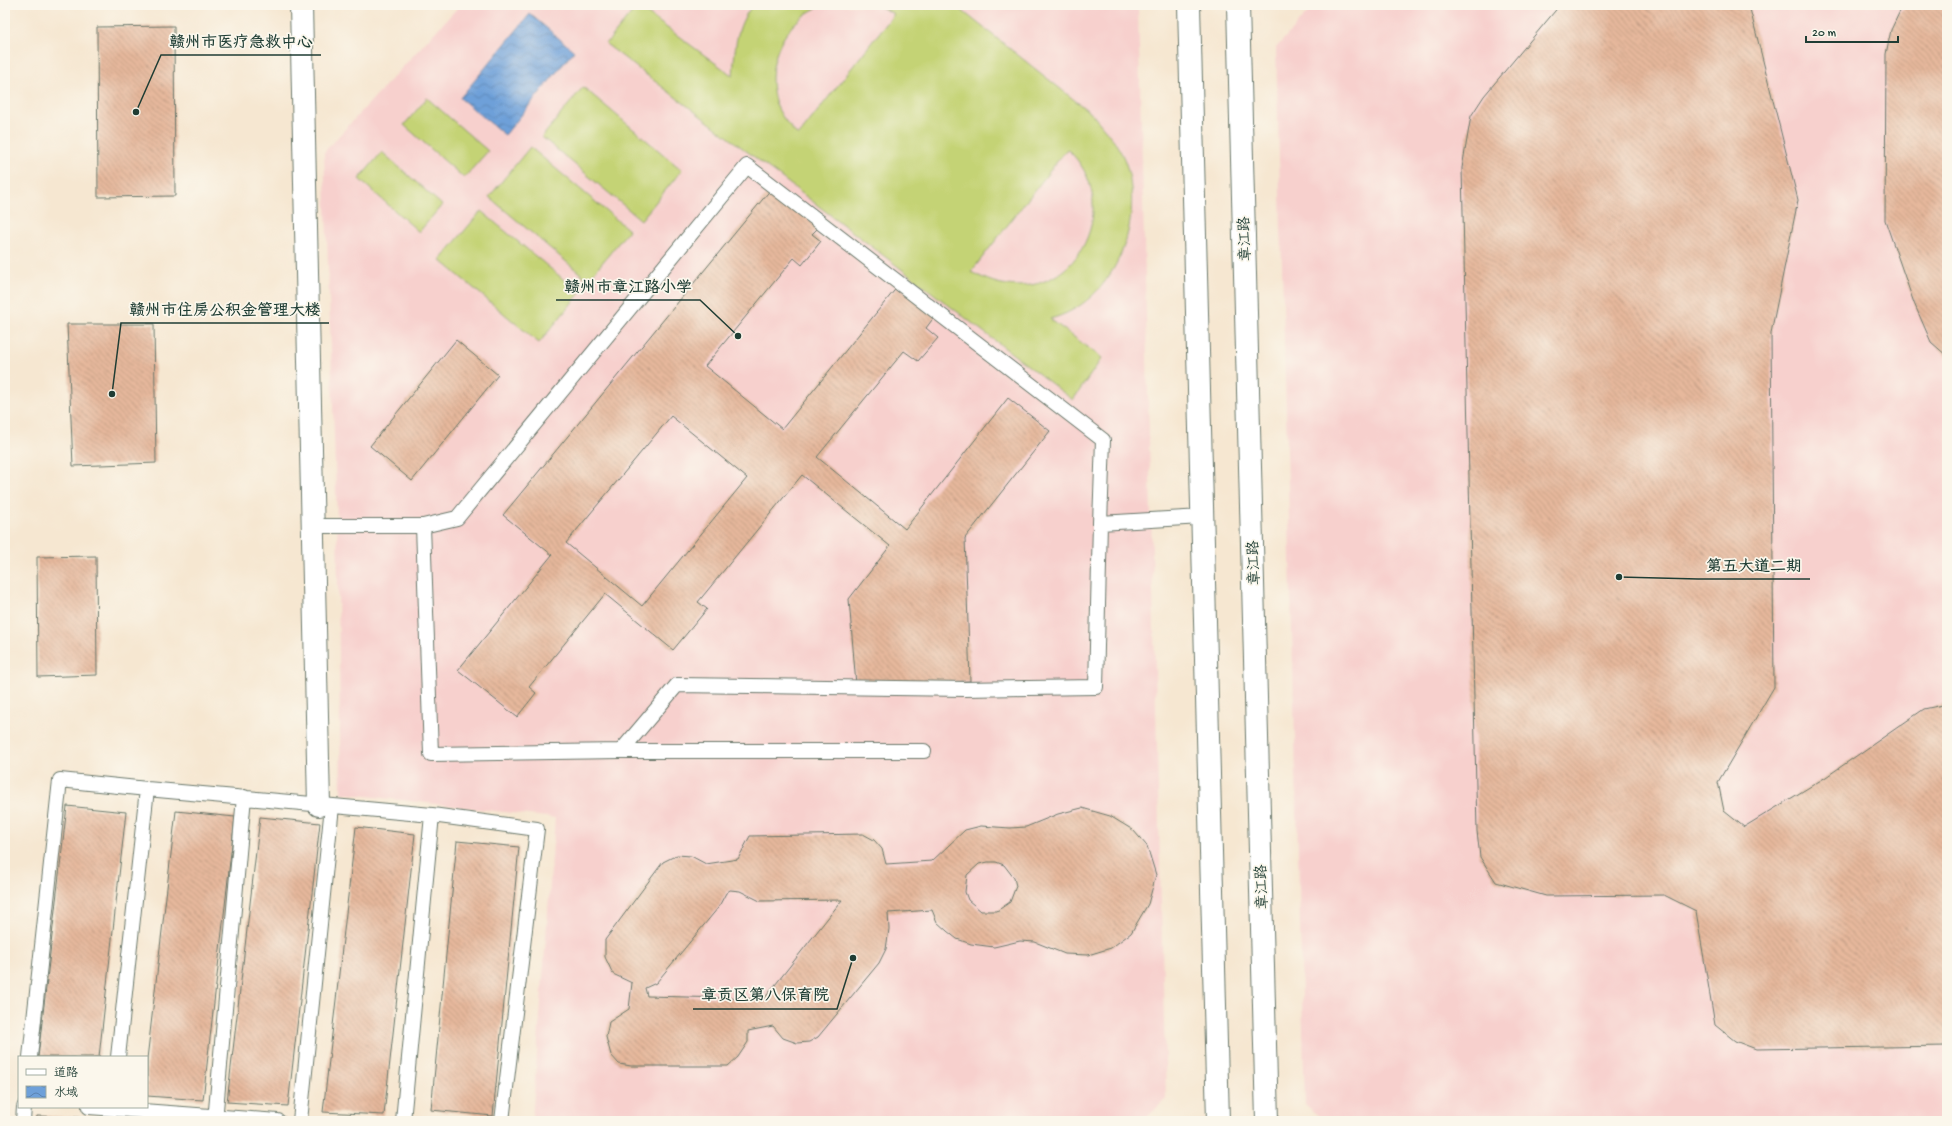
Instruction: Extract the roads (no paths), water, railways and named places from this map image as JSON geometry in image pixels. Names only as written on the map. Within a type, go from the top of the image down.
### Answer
[{"type":"main road","points":[[301,5],[313,526],[326,805]]},
{"type":"main road","points":[[1189,5],[1218,1121]]},
{"type":"main road","name":"章江路","points":[[1238,5],[1267,1121]]},
{"type":"lane","points":[[313,526],[423,526],[457,518],[747,166],[1103,440],[1096,687],[965,689],[677,685],[621,751]]},
{"type":"lane","points":[[1100,523],[1202,517]]},
{"type":"lane","points":[[423,526],[431,754],[621,751],[924,751]]},
{"type":"lane","points":[[30,1056],[60,780],[432,815],[537,829],[502,1121]]},
{"type":"lane","points":[[118,1056],[147,789]]},
{"type":"lane","points":[[215,1119],[244,797]]},
{"type":"lane","points":[[300,1121],[326,805]]},
{"type":"lane","points":[[403,1121],[432,815]]},
{"type":"lane","points":[[23,1121],[24,1108]]},
{"type":"lane","points":[[94,1108],[113,1112],[215,1119],[278,1121]]},
{"type":"water","points":[[530,14],[574,51],[505,135],[460,98]]},
{"type":"place","name":"赣州市医疗急救中心","points":[[136,112]]},
{"type":"place","name":"赣州市章江路小学","points":[[738,336]]},
{"type":"place","name":"赣州市住房公积金管理大楼","points":[[112,394]]},
{"type":"place","name":"第五大道二期","points":[[1619,577]]},
{"type":"place","name":"章贡区第八保育院","points":[[853,958]]}]
